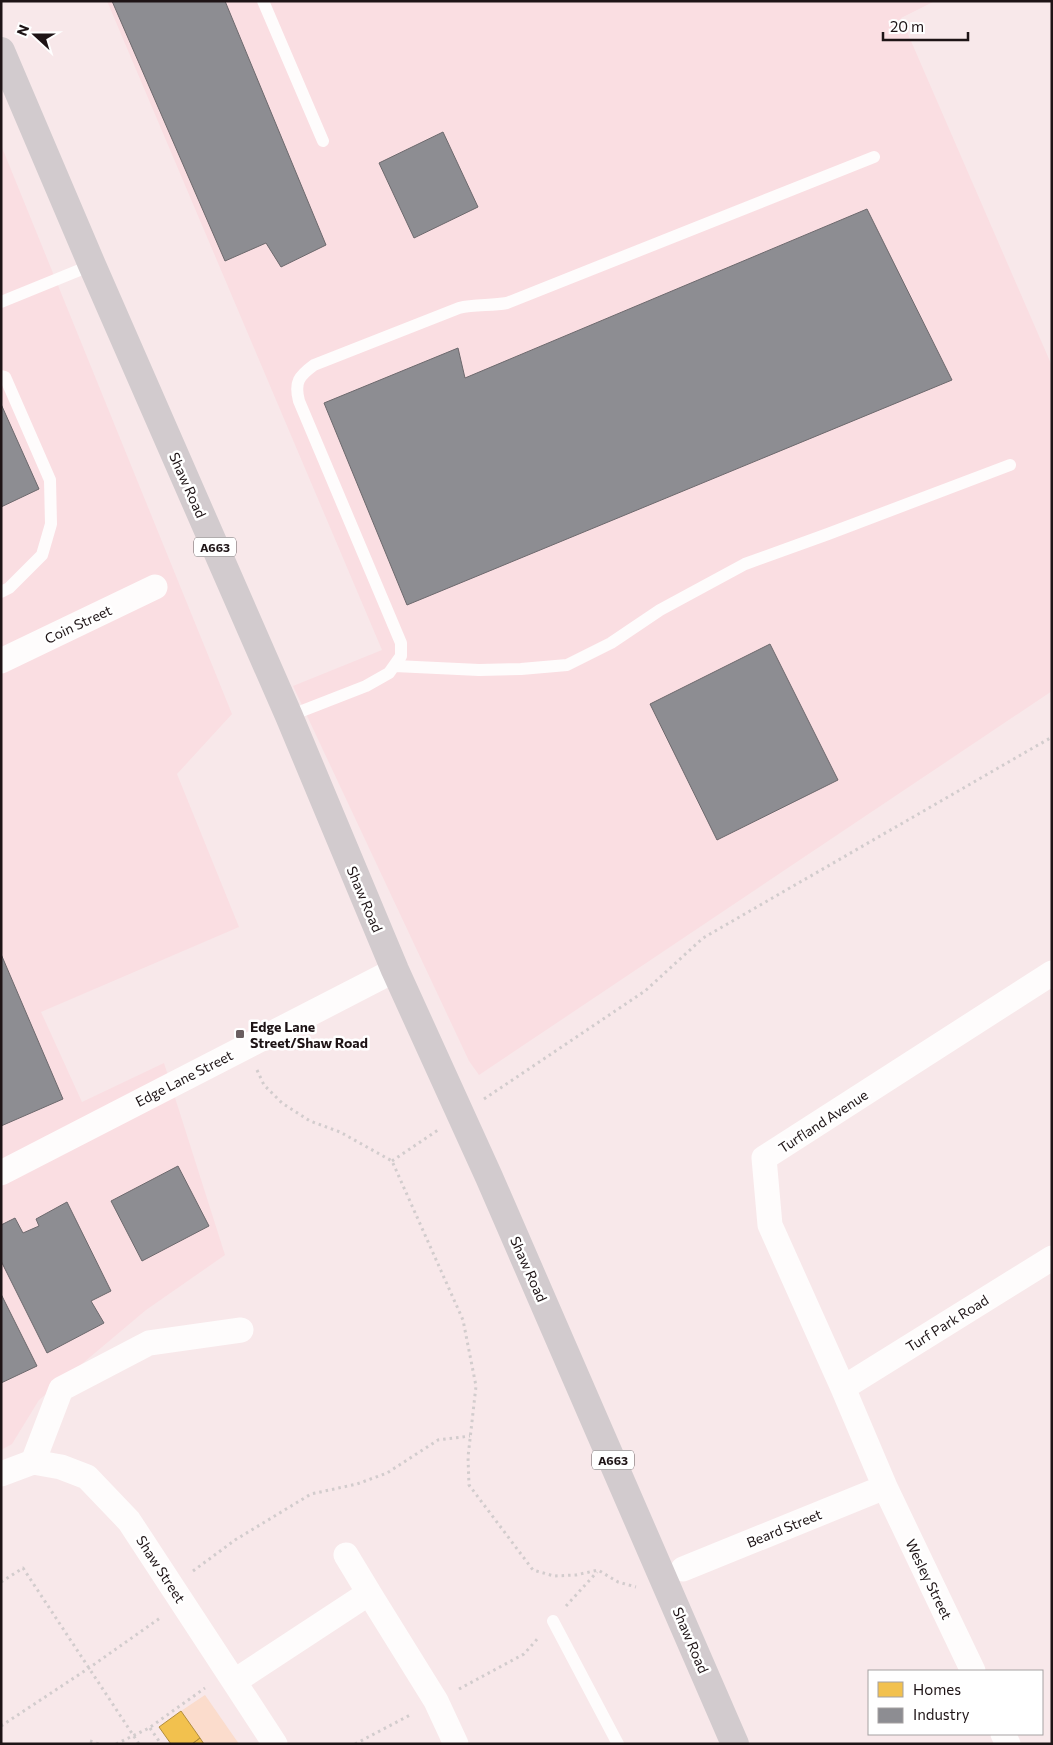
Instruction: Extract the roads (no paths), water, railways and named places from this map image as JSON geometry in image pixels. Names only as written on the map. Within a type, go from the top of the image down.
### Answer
[{"type":"main road","name":"Shaw Road","points":[[1,51],[92,265],[289,716],[395,970],[489,1177],[674,1573],[735,1744]]},
{"type":"street","name":"Coin Street","points":[[1,661],[155,587]]},
{"type":"street","name":"Edge Lane Street","points":[[1,1173],[395,970]]},
{"type":"street","name":"Turfland Avenue","points":[[885,1487],[770,1225],[764,1158],[1052,973]]},
{"type":"street","name":"Turf Park Road","points":[[843,1388],[1052,1258]]},
{"type":"street","points":[[1,1474],[33,1462],[60,1389],[149,1343],[241,1330]]},
{"type":"street","name":"Shaw Street","points":[[33,1462],[61,1467],[87,1477],[129,1521],[275,1744]]},
{"type":"street","name":"Beard Street","points":[[674,1573],[885,1487]]},
{"type":"street","name":"Wesley Street","points":[[885,1487],[973,1670]]},
{"type":"street","points":[[346,1555],[436,1701],[456,1744]]},
{"type":"street","points":[[235,1681],[369,1593]]},
{"type":"lane","points":[[262,1],[323,141]]},
{"type":"lane","points":[[289,716],[366,686],[389,673],[401,656],[401,643],[299,401],[298,378],[304,372],[314,365],[459,308],[508,304],[874,157]]},
{"type":"lane","points":[[1,302],[92,265]]},
{"type":"lane","points":[[1,376],[5,377],[50,480],[51,524],[42,555],[9,588],[1,592]]},
{"type":"lane","points":[[395,666],[479,670],[567,665],[611,643],[660,610],[745,564],[1010,464]]},
{"type":"lane","points":[[553,1621],[618,1744]]},
{"type":"place","name":"Edge Lane Street/Shaw Road","points":[[240,1034]]}]
